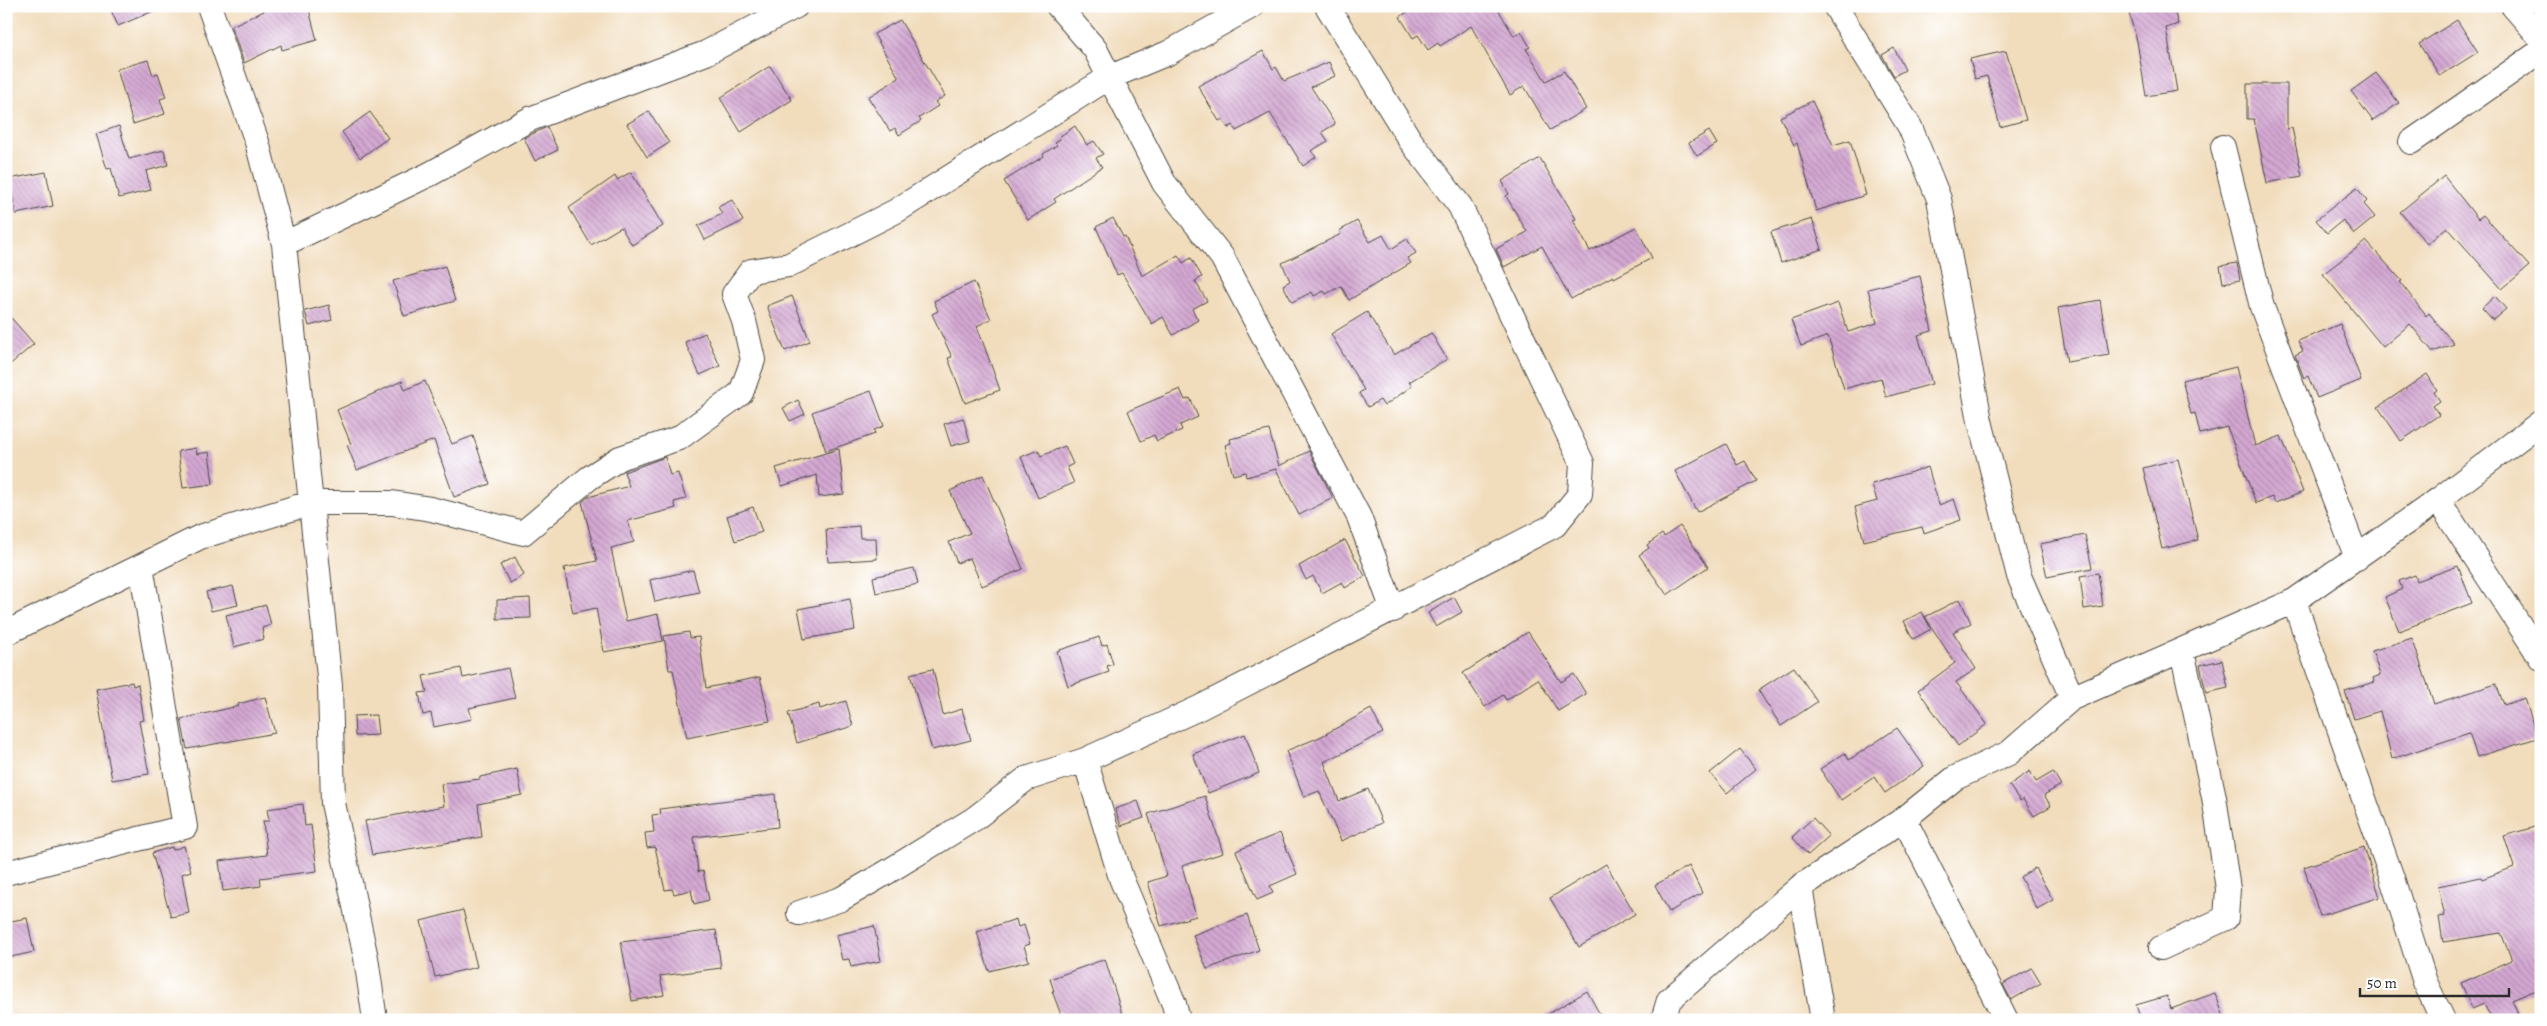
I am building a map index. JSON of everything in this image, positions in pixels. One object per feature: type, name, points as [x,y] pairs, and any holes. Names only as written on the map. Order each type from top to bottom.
[{"type":"street","points":[[209,6],[257,142],[284,244],[330,686],[333,803],[366,958],[374,1020]]},
{"type":"street","points":[[284,244],[430,174],[530,119],[706,53],[796,6]]},
{"type":"street","points":[[1058,6],[1095,49],[1108,78],[1164,183],[1227,265],[1359,516],[1393,610]]},
{"type":"street","points":[[6,633],[200,537],[310,503],[392,503],[431,509],[523,533],[589,478],[620,458],[679,438],[741,393],[752,360],[744,321],[734,294],[751,271],[789,265],[896,211],[1108,78],[1168,52],[1252,6]]},
{"type":"street","points":[[799,913],[841,899],[884,874],[974,819],[1026,779],[1085,760],[1199,708],[1393,610],[1555,525],[1580,494],[1582,464],[1460,206],[1410,140],[1327,6]]},
{"type":"street","points":[[1835,6],[1910,127],[1939,199],[1980,421],[2019,576],[2072,698]]},
{"type":"street","points":[[2513,6],[2541,38]]},
{"type":"street","points":[[2410,142],[2541,52]]},
{"type":"street","points":[[2223,147],[2262,307],[2357,558]]},
{"type":"street","points":[[1663,1020],[1669,1000],[1800,887],[1904,819],[1955,778],[2009,753],[2072,698],[2294,601],[2438,500],[2541,422]]},
{"type":"street","points":[[2438,500],[2541,658]]},
{"type":"street","points":[[6,873],[185,827],[141,566]]},
{"type":"street","points":[[2294,601],[2391,875],[2425,982],[2443,1020]]},
{"type":"street","points":[[2161,948],[2226,918],[2228,889],[2214,798],[2182,651]]},
{"type":"street","points":[[1085,760],[1121,878],[1174,1004],[1178,1020]]},
{"type":"street","points":[[1904,819],[2006,1020]]},
{"type":"street","points":[[1800,887],[1823,1020]]},
{"type":"building","points":[[109,6],[165,6],[118,26]]},
{"type":"building","points":[[262,6],[308,6],[317,40],[282,50],[281,45],[244,63],[231,26],[264,11]]},
{"type":"building","points":[[1416,6],[1496,6],[1514,36],[1521,31],[1530,47],[1526,49],[1546,81],[1564,71],[1586,109],[1550,130],[1524,86],[1510,95],[1471,26],[1440,46],[1438,43],[1428,50],[1418,35],[1413,38],[1400,17]]},
{"type":"building","points":[[2140,6],[2173,6],[2178,24],[2166,28],[2177,91],[2146,96],[2137,41],[2128,10]]},
{"type":"building","points":[[900,20],[945,96],[935,102],[938,106],[919,118],[921,121],[899,135],[895,128],[890,131],[868,97],[899,78],[874,34]]},
{"type":"building","points":[[2457,20],[2478,52],[2440,76],[2419,44]]},
{"type":"building","points":[[1894,48],[1905,70],[1894,76],[1882,55]]},
{"type":"building","points":[[1263,51],[1273,69],[1276,67],[1284,81],[1329,62],[1335,76],[1311,87],[1335,124],[1322,132],[1328,141],[1311,151],[1316,157],[1303,166],[1270,113],[1236,131],[1233,125],[1228,128],[1222,119],[1219,121],[1198,86]]},
{"type":"building","points":[[2006,51],[2026,120],[2000,127],[1987,76],[1975,79],[1970,59]]},
{"type":"building","points":[[148,60],[153,75],[158,73],[166,97],[160,99],[165,114],[133,124],[117,69]]},
{"type":"building","points":[[770,66],[792,100],[741,132],[720,98]]},
{"type":"building","points":[[2376,73],[2399,103],[2373,121],[2351,91]]},
{"type":"building","points":[[2247,84],[2287,84],[2287,129],[2292,128],[2302,176],[2267,183],[2254,119],[2247,119]]},
{"type":"building","points":[[1812,101],[1833,145],[1850,140],[1866,195],[1816,211],[1797,143],[1794,145],[1780,117]]},
{"type":"building","points":[[649,111],[669,143],[647,157],[627,124]]},
{"type":"building","points":[[370,112],[388,138],[360,158],[342,132]]},
{"type":"building","points":[[119,126],[129,159],[164,150],[168,165],[146,171],[151,190],[119,198],[111,168],[107,169],[96,134]]},
{"type":"building","points":[[1075,126],[1087,145],[1094,141],[1103,154],[1096,158],[1102,167],[1054,199],[1056,202],[1028,220],[1004,181],[1044,156],[1043,154],[1057,145],[1055,143],[1060,139],[1059,137]]},
{"type":"building","points":[[547,127],[558,150],[535,161],[524,138]]},
{"type":"building","points":[[1709,131],[1717,144],[1697,156],[1689,143]]},
{"type":"building","points":[[1540,158],[1576,219],[1573,220],[1590,251],[1636,227],[1652,258],[1614,278],[1613,276],[1571,299],[1542,246],[1504,267],[1496,249],[1527,232],[1506,196],[1509,194],[1502,181]]},
{"type":"building","points":[[46,172],[53,206],[16,214],[9,179]]},
{"type":"building","points":[[631,172],[663,226],[632,245],[621,227],[591,245],[569,208],[615,176],[617,180]]},
{"type":"building","points":[[2444,176],[2478,219],[2483,215],[2529,266],[2502,289],[2447,227],[2427,244],[2400,212]]},
{"type":"building","points":[[2357,188],[2367,201],[2364,204],[2375,217],[2354,234],[2343,220],[2327,233],[2316,220]]},
{"type":"building","points":[[732,200],[743,221],[705,240],[698,226],[722,214],[718,207]]},
{"type":"building","points":[[1113,218],[1123,237],[1125,236],[1142,276],[1178,255],[1183,263],[1191,258],[1202,277],[1195,281],[1207,301],[1192,309],[1198,320],[1173,335],[1163,317],[1152,324],[1122,273],[1117,275],[1096,227]]},
{"type":"building","points":[[1812,219],[1822,249],[1781,263],[1771,232]]},
{"type":"building","points":[[1357,221],[1370,242],[1383,235],[1391,249],[1407,239],[1416,253],[1407,258],[1411,263],[1349,300],[1341,286],[1326,294],[1324,291],[1314,296],[1312,292],[1292,302],[1283,285],[1290,281],[1282,263],[1341,234],[1339,231]]},
{"type":"building","points":[[2366,241],[2402,281],[2400,282],[2426,316],[2429,313],[2454,344],[2433,352],[2410,324],[2383,347],[2323,274]]},
{"type":"building","points":[[2237,263],[2240,280],[2223,283],[2220,266]]},
{"type":"building","points":[[445,266],[455,301],[404,316],[393,281]]},
{"type":"building","points":[[1920,276],[1932,331],[1918,335],[1932,384],[1886,397],[1881,378],[1844,389],[1828,336],[1801,346],[1791,320],[1838,303],[1848,332],[1877,323],[1868,289]]},
{"type":"building","points":[[974,282],[991,319],[977,326],[1000,390],[965,403],[948,358],[952,357],[932,314],[938,311],[934,301]]},
{"type":"building","points":[[792,296],[810,341],[785,351],[767,306]]},
{"type":"building","points":[[2495,296],[2506,309],[2493,320],[2482,308]]},
{"type":"building","points":[[2100,300],[2109,355],[2067,362],[2058,308]]},
{"type":"building","points":[[329,305],[332,320],[309,326],[305,311]]},
{"type":"building","points":[[6,312],[34,344],[6,368]]},
{"type":"building","points":[[1367,312],[1394,355],[1431,333],[1447,359],[1409,382],[1412,386],[1384,406],[1380,400],[1368,407],[1359,393],[1364,390],[1331,334]]},
{"type":"building","points":[[2340,324],[2361,380],[2317,398],[2308,376],[2304,378],[2295,355],[2303,351],[2298,341]]},
{"type":"building","points":[[705,333],[720,366],[700,375],[685,342]]},
{"type":"building","points":[[2236,367],[2255,446],[2281,436],[2303,492],[2275,503],[2272,497],[2256,503],[2227,427],[2200,434],[2195,413],[2191,414],[2182,380]]},
{"type":"building","points":[[2427,374],[2437,390],[2434,392],[2440,401],[2433,406],[2439,415],[2401,441],[2378,407]]},
{"type":"building","points":[[402,381],[405,390],[425,381],[452,444],[473,436],[490,484],[454,497],[434,440],[357,470],[347,445],[351,444],[337,410]]},
{"type":"building","points":[[1180,389],[1185,400],[1190,398],[1198,417],[1180,425],[1182,430],[1157,441],[1154,435],[1141,441],[1128,411]]},
{"type":"building","points":[[871,391],[884,426],[874,430],[875,434],[826,451],[812,412]]},
{"type":"building","points":[[798,400],[805,414],[790,421],[783,408]]},
{"type":"building","points":[[963,418],[970,441],[951,446],[944,424]]},
{"type":"building","points":[[1269,430],[1279,466],[1309,451],[1333,498],[1299,515],[1276,469],[1246,477],[1245,472],[1233,475],[1225,445],[1231,443],[1230,439]]},
{"type":"building","points":[[1726,444],[1737,465],[1745,461],[1756,481],[1697,512],[1675,471]]},
{"type":"building","points":[[1065,446],[1073,464],[1067,467],[1074,483],[1038,498],[1021,457],[1038,450],[1041,456]]},
{"type":"building","points":[[196,448],[197,454],[209,452],[213,484],[183,488],[178,451]]},
{"type":"building","points":[[839,449],[844,494],[819,497],[817,475],[782,486],[776,468]]},
{"type":"building","points":[[665,457],[670,475],[678,473],[686,499],[674,502],[676,508],[628,521],[634,542],[611,548],[626,621],[658,614],[663,641],[604,652],[596,608],[573,613],[564,568],[597,561],[582,502],[588,497],[629,486],[624,472]]},
{"type":"building","points":[[2178,459],[2198,540],[2162,549],[2143,468]]},
{"type":"building","points":[[1928,467],[1939,505],[1954,499],[1961,520],[1924,533],[1922,527],[1864,541],[1855,507],[1877,501],[1872,484]]},
{"type":"building","points":[[983,475],[1023,569],[982,586],[970,558],[957,563],[949,542],[970,533],[950,491]]},
{"type":"building","points":[[753,507],[762,532],[735,541],[727,516]]},
{"type":"building","points":[[859,526],[860,538],[876,538],[877,559],[828,562],[826,529]]},
{"type":"building","points":[[1680,526],[1708,567],[1667,595],[1639,555],[1649,548],[1647,545],[1662,534],[1664,537]]},
{"type":"building","points":[[2085,535],[2092,568],[2047,577],[2040,544]]},
{"type":"building","points":[[1345,540],[1365,576],[1345,588],[1342,582],[1322,593],[1313,576],[1306,580],[1299,566]]},
{"type":"building","points":[[515,557],[524,575],[510,583],[500,565]]},
{"type":"building","points":[[2458,566],[2472,603],[2399,631],[2385,597],[2402,589],[2399,581],[2415,575],[2417,581]]},
{"type":"building","points":[[914,568],[918,584],[876,593],[873,577]]},
{"type":"building","points":[[693,570],[699,592],[655,602],[650,580]]},
{"type":"building","points":[[2098,573],[2103,606],[2084,609],[2080,576]]},
{"type":"building","points":[[233,586],[238,605],[211,611],[206,592]]},
{"type":"building","points":[[1454,597],[1462,612],[1436,627],[1428,613]]},
{"type":"building","points":[[530,598],[531,618],[497,619],[497,600]]},
{"type":"building","points":[[850,599],[855,630],[804,639],[798,609]]},
{"type":"building","points":[[1960,599],[1971,623],[1953,632],[1976,669],[1956,682],[1987,724],[1958,746],[1918,690],[1955,663],[1925,617]]},
{"type":"building","points":[[266,605],[271,625],[262,628],[264,639],[234,647],[226,615]]},
{"type":"building","points":[[1922,612],[1931,629],[1913,639],[1904,621]]},
{"type":"building","points":[[689,632],[690,638],[699,637],[706,688],[760,677],[770,721],[687,738],[673,670],[669,670],[664,636]]},
{"type":"building","points":[[1528,632],[1561,682],[1574,674],[1586,694],[1558,711],[1538,679],[1506,700],[1503,695],[1485,707],[1463,673]]},
{"type":"building","points":[[1099,637],[1102,646],[1107,644],[1113,664],[1107,666],[1109,672],[1068,686],[1057,651]]},
{"type":"building","points":[[2412,638],[2434,704],[2496,684],[2504,705],[2525,698],[2537,738],[2477,757],[2469,733],[2392,759],[2380,711],[2354,719],[2345,691],[2374,682],[2373,678],[2380,675],[2372,651]]},
{"type":"building","points":[[2222,660],[2228,688],[2206,693],[2200,665]]},
{"type":"building","points":[[1794,667],[1817,702],[1781,726],[1758,690]]},
{"type":"building","points":[[461,668],[463,678],[508,668],[515,698],[469,708],[472,719],[434,727],[431,713],[423,715],[419,693],[427,692],[423,676]]},
{"type":"building","points":[[933,669],[943,715],[962,709],[971,740],[932,750],[910,674]]},
{"type":"building","points":[[132,682],[133,686],[138,684],[144,720],[139,721],[149,774],[112,780],[96,689]]},
{"type":"building","points":[[265,697],[275,733],[187,749],[181,719],[239,706],[238,704]]},
{"type":"building","points":[[846,701],[853,726],[797,743],[788,713],[819,704],[820,709]]},
{"type":"building","points":[[1371,709],[1383,733],[1324,762],[1339,801],[1368,789],[1382,823],[1341,841],[1319,791],[1304,797],[1286,751],[1320,737]]},
{"type":"building","points":[[376,715],[378,735],[355,736],[354,716]]},
{"type":"building","points":[[1897,728],[1924,766],[1885,793],[1874,777],[1841,800],[1820,769],[1845,753],[1849,760]]},
{"type":"building","points":[[1245,734],[1259,773],[1208,793],[1193,754]]},
{"type":"building","points":[[1740,749],[1756,769],[1727,793],[1710,773]]},
{"type":"building","points":[[517,769],[522,795],[478,804],[482,837],[372,855],[365,821],[444,806],[441,784],[480,779],[480,777]]},
{"type":"building","points":[[2030,771],[2036,782],[2053,772],[2061,785],[2044,795],[2051,806],[2034,816],[2023,799],[2020,801],[2009,785]]},
{"type":"building","points":[[775,794],[778,827],[694,837],[698,872],[703,871],[709,900],[694,904],[691,890],[674,894],[672,889],[665,890],[655,847],[647,848],[645,833],[654,832],[652,815],[661,814],[660,809]]},
{"type":"building","points":[[1205,796],[1223,853],[1182,866],[1196,916],[1161,926],[1148,882],[1167,876],[1148,814]]},
{"type":"building","points":[[1138,801],[1144,818],[1121,826],[1115,809]]},
{"type":"building","points":[[303,804],[305,826],[311,825],[317,871],[260,878],[261,886],[223,891],[219,861],[267,855],[263,821],[269,821],[267,809]]},
{"type":"building","points":[[1813,818],[1829,836],[1808,855],[1792,837]]},
{"type":"building","points":[[2541,825],[2541,946],[2534,949],[2541,966],[2541,988],[2512,1000],[2521,1020],[2492,1020],[2484,1004],[2472,1009],[2461,983],[2512,960],[2501,933],[2443,942],[2439,917],[2445,916],[2438,886],[2481,877],[2482,879],[2514,867],[2504,836]]},
{"type":"building","points":[[1280,833],[1297,874],[1270,886],[1273,893],[1257,900],[1236,851]]},
{"type":"building","points":[[184,846],[191,871],[182,874],[189,913],[171,917],[152,853],[172,847],[173,850]]},
{"type":"building","points":[[2364,847],[2380,897],[2320,916],[2304,867]]},
{"type":"building","points":[[1606,864],[1635,914],[1579,947],[1550,898]]},
{"type":"building","points":[[1689,866],[1702,893],[1669,912],[1655,885]]},
{"type":"building","points":[[2035,868],[2053,900],[2037,909],[2020,877]]},
{"type":"building","points":[[463,910],[477,967],[435,977],[421,921]]},
{"type":"building","points":[[1247,915],[1259,950],[1207,969],[1193,935]]},
{"type":"building","points":[[27,918],[34,952],[6,958],[6,922]]},
{"type":"building","points":[[1016,919],[1018,927],[1024,925],[1030,944],[1024,946],[1029,961],[989,971],[977,932]]},
{"type":"building","points":[[874,926],[881,961],[851,967],[849,959],[842,960],[836,935]]},
{"type":"building","points":[[716,930],[721,968],[660,976],[664,995],[632,1001],[621,942]]},
{"type":"building","points":[[1105,959],[1124,1020],[1063,1020],[1052,991],[1054,991],[1050,979]]},
{"type":"building","points":[[2032,968],[2041,983],[2011,1000],[2003,984]]},
{"type":"building","points":[[1587,991],[1603,1020],[1538,1020]]},
{"type":"building","points":[[2215,993],[2225,1020],[2141,1020],[2136,1005],[2167,996],[2171,1009]]}]
